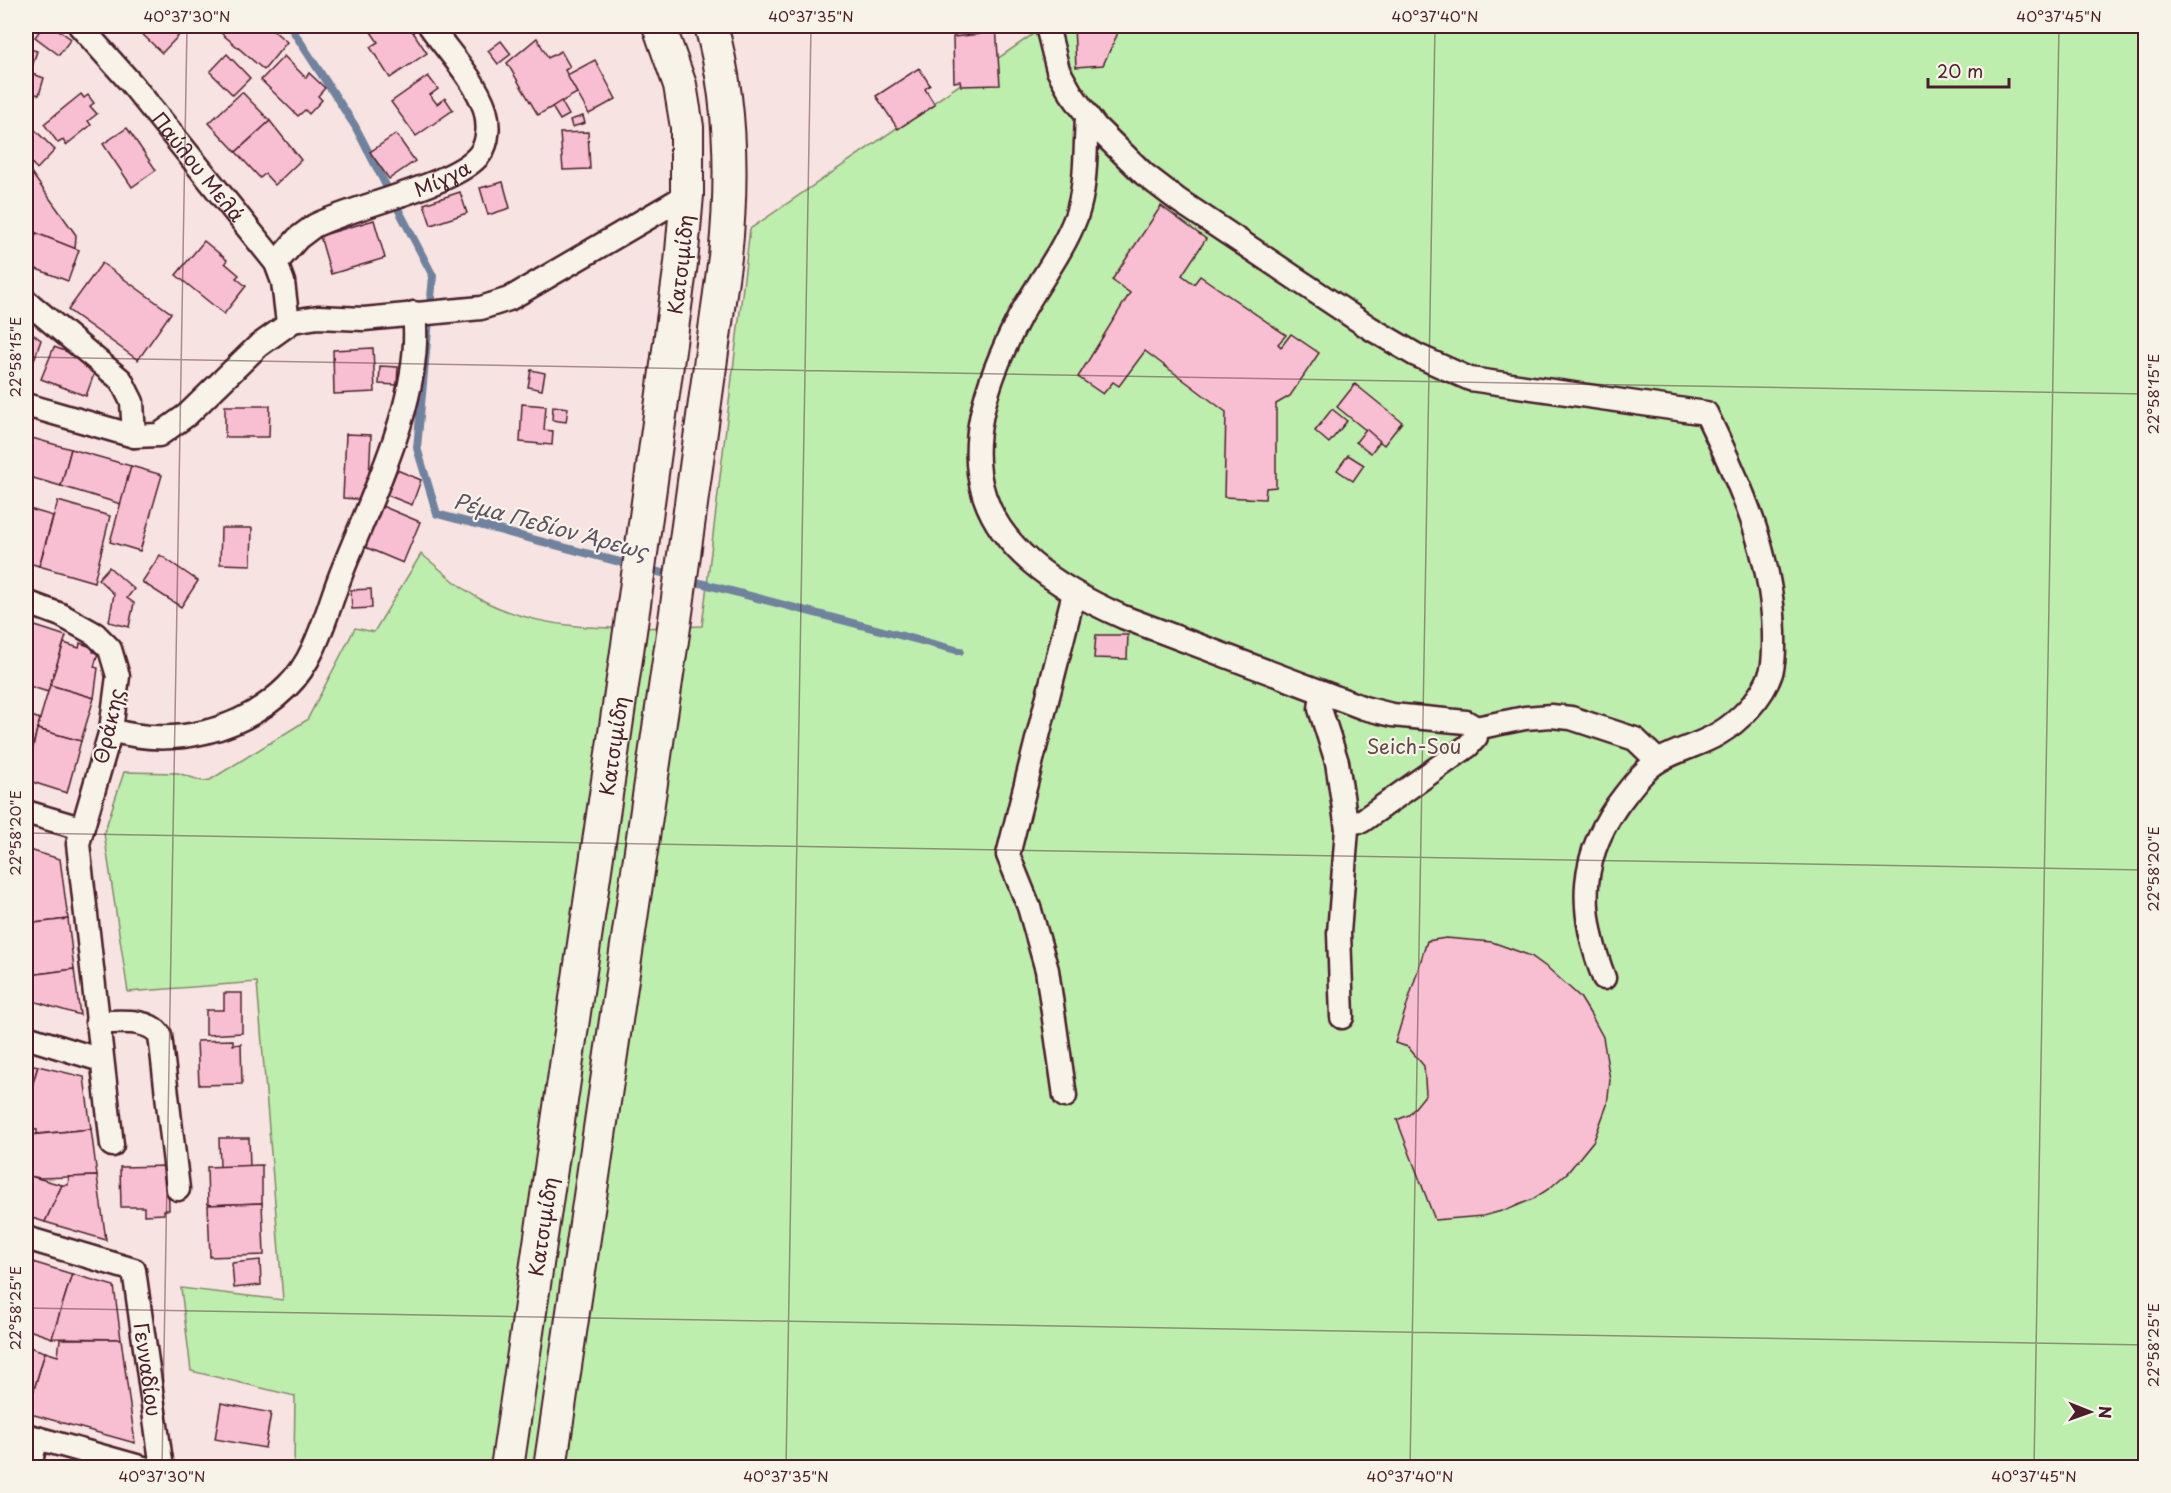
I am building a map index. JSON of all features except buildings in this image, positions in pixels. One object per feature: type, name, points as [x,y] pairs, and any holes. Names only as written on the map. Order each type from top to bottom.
[{"type":"main road","points":[[550,1467],[675,620],[720,298],[729,214],[726,89],[711,26]]},
{"type":"main road","name":"Κατσιμίδη","points":[[507,1467],[675,315],[687,195],[688,153],[684,107],[669,30]]},
{"type":"street","name":"Παύλου Μελά","points":[[80,26],[131,83],[276,263],[282,276],[288,323]]},
{"type":"street","name":"Μίγγα","points":[[276,263],[298,238],[314,226],[455,173],[481,153],[487,138],[486,116],[481,100],[430,26]]},
{"type":"street","points":[[1047,26],[1058,70],[1087,117],[1144,174],[1178,200],[1360,322],[1416,355],[1470,379],[1706,413],[1729,461],[1755,525],[1768,571],[1774,612],[1773,661],[1771,672],[1761,691],[1738,718],[1718,734],[1658,761],[1646,770],[1613,811],[1591,862],[1586,888],[1588,928],[1604,978]]},
{"type":"street","points":[[1087,117],[1079,207],[1069,232],[1021,315],[995,371],[983,409],[977,451],[981,489],[997,525],[1030,561],[1074,593],[1139,624],[1322,694],[1382,713],[1464,721],[1476,728],[1551,716],[1571,718],[1635,739],[1658,761]]},
{"type":"street","points":[[26,405],[143,436],[175,426],[239,363],[288,323],[318,317],[364,319],[481,308],[509,299],[687,195]]},
{"type":"street","points":[[26,301],[121,380],[132,402],[143,436]]},
{"type":"street","points":[[111,730],[149,737],[203,733],[248,716],[293,681],[312,649],[390,456],[425,312]]},
{"type":"street","points":[[1065,1096],[1047,970],[1029,907],[1008,855],[1074,593]]},
{"type":"street","name":"Θράκης","points":[[26,602],[61,615],[87,629],[110,649],[118,676],[111,730],[80,828],[78,857],[112,1145]]},
{"type":"street","points":[[1322,694],[1320,709],[1337,762],[1347,829]]},
{"type":"street","points":[[1342,1017],[1340,933],[1349,822],[1362,821],[1468,746],[1476,737],[1476,728]]},
{"type":"street","points":[[26,812],[80,828]]},
{"type":"street","points":[[97,1022],[143,1024],[156,1029],[160,1035],[178,1190]]},
{"type":"street","points":[[26,1037],[101,1060]]},
{"type":"street","name":"Γενναδίου","points":[[26,1238],[134,1270],[162,1467]]},
{"type":"street","points":[[29,1467],[31,1436],[144,1467]]},
{"type":"green space","name":"Seich-Sou","points":[[1045,26],[2145,26],[2145,1467],[294,1467],[295,1396],[191,1371],[181,1288],[283,1300],[257,982],[128,992],[104,833],[124,772],[178,773],[202,781],[210,780],[307,720],[355,628],[374,632],[421,554],[457,584],[480,599],[506,611],[533,619],[589,627],[702,626],[750,229]]},
{"type":"waterway","name":"Ρέμα Πεδίον Άρεως","points":[[290,26],[355,126],[433,276],[417,448],[437,514],[960,651]]}]
